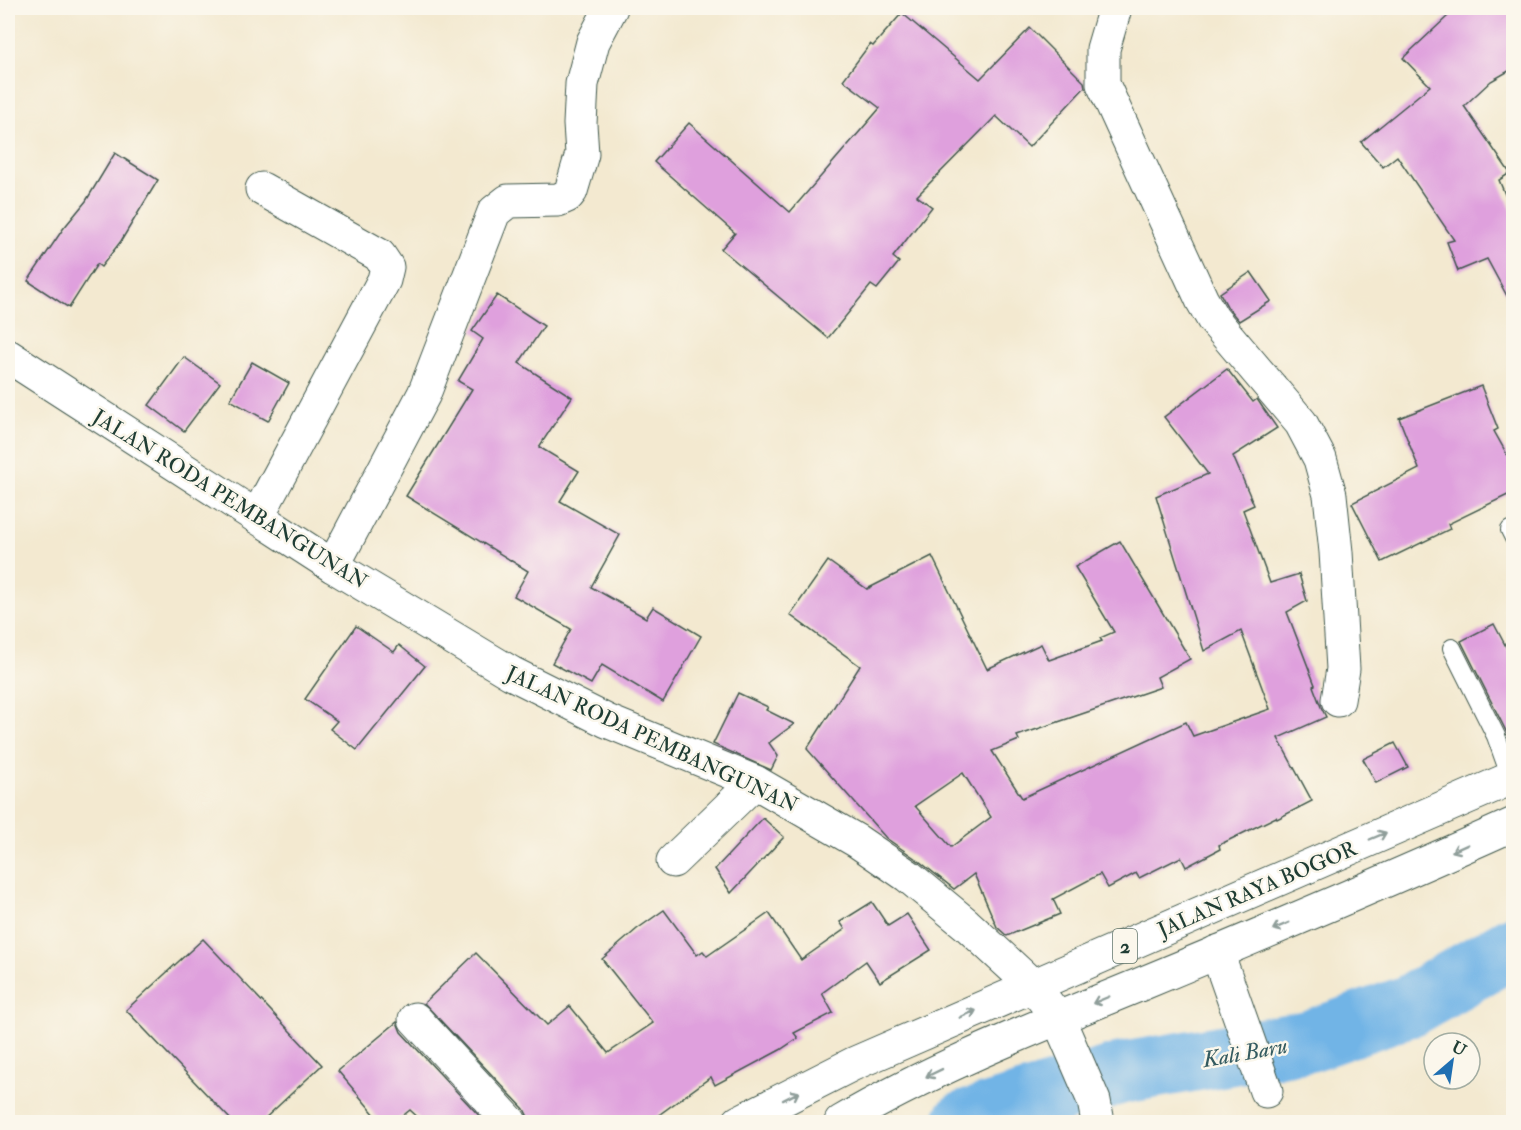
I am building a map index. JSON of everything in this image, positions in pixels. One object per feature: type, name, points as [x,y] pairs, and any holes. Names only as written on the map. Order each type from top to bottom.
[{"type":"main road","points":[[333,566],[424,393],[494,212],[508,201],[558,200],[567,196],[571,190],[582,154],[580,124],[582,84],[593,42],[611,8]]},
{"type":"main road","points":[[1115,8],[1103,49],[1103,84],[1202,300],[1213,319],[1301,423],[1320,459],[1330,495],[1336,552],[1343,669],[1338,700]]},
{"type":"main road","points":[[257,517],[384,280],[387,267],[380,255],[262,189]]},
{"type":"main road","name":"JALAN RODA PEMBANGUNAN","points":[[8,356],[333,566],[511,673],[607,721],[755,783],[857,841],[908,876],[966,924],[1033,986],[1058,1018],[1073,1050],[1096,1112]]},
{"type":"main road","name":"JALAN RAYA BOGOR","points":[[739,1122],[853,1064],[1512,778]]},
{"type":"main road","points":[[674,861],[755,783]]},
{"type":"main road","name":"JALAN RAYA BOGOR","points":[[841,1122],[880,1099],[986,1047],[1368,889],[1514,824]]},
{"type":"main road","points":[[1217,952],[1261,1078]]},
{"type":"main road","points":[[415,1019],[510,1122]]},
{"type":"lane","points":[[1452,648],[1496,736],[1512,778]]},
{"type":"building","points":[[1462,8],[1514,8],[1514,68],[1491,81],[1464,106],[1510,173],[1499,180],[1514,216],[1514,309],[1487,259],[1458,271],[1447,242],[1454,240],[1397,156],[1383,167],[1361,142],[1430,86],[1403,58],[1449,15]]},
{"type":"building","points":[[902,13],[980,79],[1030,28],[1084,82],[1085,87],[1029,147],[996,116],[917,196],[932,207],[893,257],[899,262],[877,289],[871,285],[828,338],[721,249],[735,233],[654,162],[689,123],[790,212],[880,108],[843,80],[870,44],[873,46]]},
{"type":"building","points":[[115,153],[158,180],[121,241],[101,267],[97,264],[69,308],[28,281],[63,229],[86,201]]},
{"type":"building","points":[[1251,272],[1271,301],[1239,321],[1228,308],[1220,293]]},
{"type":"building","points":[[497,295],[544,326],[519,363],[572,397],[539,447],[579,471],[560,501],[620,535],[591,587],[646,618],[653,607],[701,636],[663,702],[602,665],[591,684],[552,663],[571,629],[514,596],[528,571],[406,496],[472,389],[458,381],[483,339],[472,331]]},
{"type":"building","points":[[184,357],[220,383],[184,431],[149,405]]},
{"type":"building","points":[[252,362],[289,383],[268,421],[230,400]]},
{"type":"building","points":[[1227,369],[1253,402],[1257,399],[1277,428],[1233,456],[1254,505],[1243,510],[1270,583],[1299,574],[1307,601],[1287,612],[1326,717],[1278,738],[1312,801],[1219,845],[1220,849],[1186,867],[1181,857],[1139,878],[1136,873],[1108,888],[1100,874],[1053,899],[1060,914],[1007,936],[997,927],[974,874],[954,889],[886,838],[807,749],[860,666],[790,615],[828,561],[867,589],[932,556],[987,669],[1041,644],[1049,660],[1102,641],[1100,638],[1114,632],[1075,567],[1120,541],[1190,659],[1157,677],[1161,687],[1017,736],[1019,740],[992,751],[1022,798],[1186,722],[1193,736],[1270,709],[1241,631],[1204,651],[1156,496],[1208,474],[1164,417]],"holes":[[[963,773],[991,817],[951,847],[915,806]]]},
{"type":"building","points":[[1481,386],[1498,429],[1494,431],[1514,467],[1514,492],[1448,524],[1450,529],[1382,562],[1352,503],[1419,469],[1399,418]]},
{"type":"building","points":[[1494,624],[1514,662],[1514,750],[1461,641]]},
{"type":"building","points":[[356,626],[394,652],[399,645],[425,666],[357,750],[330,729],[337,721],[305,699]]},
{"type":"building","points":[[738,693],[768,707],[766,710],[794,724],[769,743],[778,756],[771,770],[713,744]]},
{"type":"building","points":[[1395,743],[1408,767],[1376,783],[1363,759]]},
{"type":"building","points":[[763,818],[784,837],[731,893],[715,869]]},
{"type":"building","points":[[872,902],[888,926],[907,914],[931,950],[880,982],[866,961],[822,993],[833,1013],[794,1033],[798,1038],[780,1050],[715,1085],[711,1077],[649,1122],[528,1122],[524,1109],[424,1003],[476,953],[547,1025],[570,1006],[608,1053],[653,1023],[602,959],[637,929],[664,910],[697,955],[703,951],[707,956],[769,913],[801,960],[845,929],[840,922]]},
{"type":"building","points":[[203,939],[322,1065],[261,1122],[233,1122],[126,1010]]},
{"type":"building","points":[[397,1022],[401,1032],[485,1122],[423,1122],[410,1110],[395,1122],[381,1122],[338,1071]]},
{"type":"waterway","name":"Kali Baru","points":[[964,1122],[1122,1073],[1309,1041],[1409,1006],[1514,946]]}]
